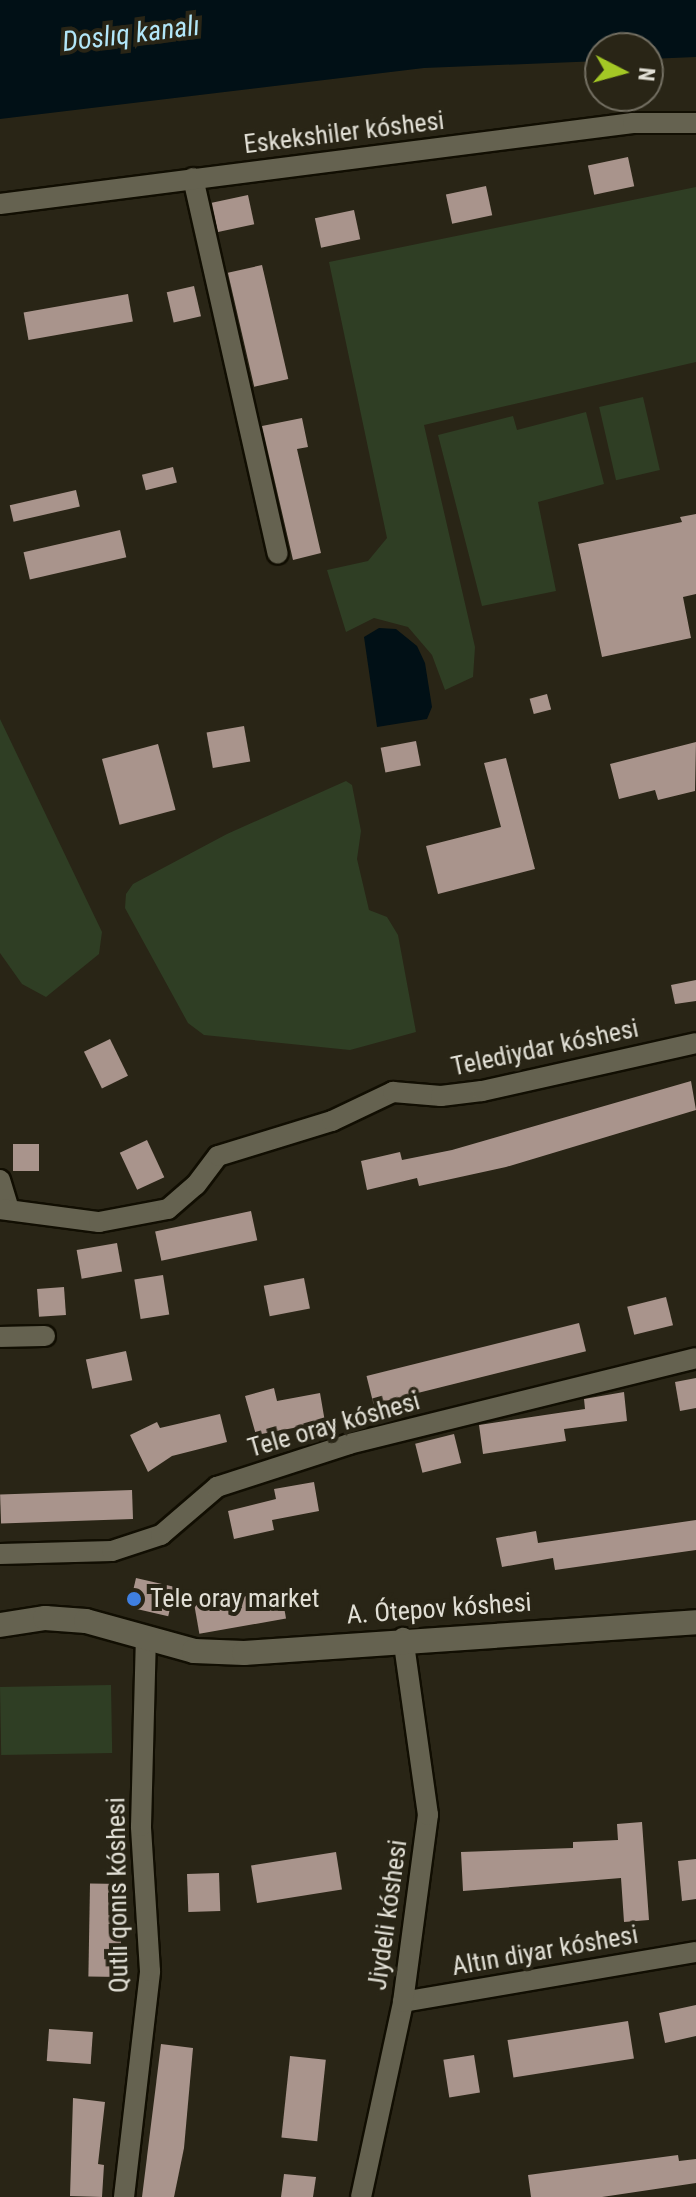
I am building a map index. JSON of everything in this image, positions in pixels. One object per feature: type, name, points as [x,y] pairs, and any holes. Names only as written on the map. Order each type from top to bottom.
[{"type":"street","name":"Eskekshiler kóshesi","points":[[0,204],[633,123],[696,123]]},
{"type":"street","points":[[193,178],[278,554]]},
{"type":"street","name":"Telediydar kóshesi","points":[[5,1209],[99,1222],[168,1209],[196,1185],[218,1156],[332,1121],[393,1092],[441,1096],[482,1091],[696,1043]]},
{"type":"street","points":[[0,1180],[5,1209]]},
{"type":"street","points":[[0,1337],[45,1336]]},
{"type":"street","name":"Tele oray kóshesi","points":[[0,1554],[112,1551],[161,1535],[217,1487],[349,1444],[696,1358]]},
{"type":"street","name":"A. Ótepov kóshesi","points":[[0,1625],[45,1618],[86,1621],[194,1651],[244,1653],[403,1638],[696,1622]]},
{"type":"street","name":"Qutlı qonıs kóshesi","points":[[124,2197],[150,1971],[141,1826],[146,1638]]},
{"type":"street","name":"Jiydeli kóshesi","points":[[361,2197],[403,2002],[428,1815],[403,1638]]},
{"type":"street","name":"Altın diyar kóshesi","points":[[403,2002],[696,1952]]},
{"type":"green space","points":[[696,187],[696,362],[424,425],[475,647],[473,677],[445,690],[432,655],[408,627],[374,618],[346,632],[327,570],[368,561],[387,538],[329,262]]},
{"type":"green space","points":[[643,397],[660,470],[616,480],[599,407]]},
{"type":"green space","points":[[586,412],[604,484],[538,502],[556,591],[482,606],[438,435],[513,416],[517,430]]},
{"type":"green space","points":[[0,719],[102,932],[99,954],[46,997],[22,984],[0,953]]},
{"type":"green space","points":[[346,781],[352,785],[361,831],[357,859],[369,910],[387,917],[398,935],[416,1032],[350,1050],[204,1035],[188,1023],[125,908],[126,894],[133,884],[227,834]]},
{"type":"green space","points":[[111,1685],[112,1753],[1,1755],[0,1687]]},
{"type":"water","name":"Doslıq kanalı","points":[[0,0],[696,0],[696,57],[664,58],[664,32],[584,32],[584,62],[424,68],[0,119]]},
{"type":"water","points":[[379,628],[396,629],[417,646],[425,663],[432,707],[427,719],[377,727],[364,637]]},
{"type":"building","points":[[628,157],[634,186],[594,195],[588,166]]},
{"type":"building","points":[[486,186],[492,215],[452,224],[446,195]]},
{"type":"building","points":[[248,195],[254,224],[218,232],[212,203]]},
{"type":"building","points":[[354,210],[360,239],[321,248],[315,218]]},
{"type":"building","points":[[262,265],[288,379],[254,387],[228,273]]},
{"type":"building","points":[[194,286],[201,316],[174,323],[167,292]]},
{"type":"building","points":[[128,294],[133,322],[28,340],[24,312]]},
{"type":"building","points":[[302,418],[308,447],[297,449],[321,553],[293,560],[262,426]]},
{"type":"building","points":[[173,467],[177,483],[146,490],[142,475]]},
{"type":"building","points":[[76,490],[80,507],[14,522],[10,505]]},
{"type":"building","points":[[696,514],[696,594],[683,597],[691,638],[602,657],[578,544],[682,522],[680,517]]},
{"type":"building","points":[[120,530],[126,557],[30,580],[24,552]]},
{"type":"building","points":[[547,694],[551,709],[534,714],[530,699]]},
{"type":"building","points":[[244,726],[250,761],[213,768],[207,733]]},
{"type":"building","points":[[416,741],[421,766],[385,772],[381,748]]},
{"type":"building","points":[[696,742],[695,791],[658,800],[655,790],[619,799],[610,764]]},
{"type":"building","points":[[158,744],[176,810],[120,825],[102,759]]},
{"type":"building","points":[[506,758],[535,869],[438,894],[426,846],[501,827],[484,763]]},
{"type":"building","points":[[696,980],[696,1001],[675,1004],[671,985]]},
{"type":"building","points":[[110,1039],[128,1076],[102,1089],[84,1052]]},
{"type":"building","points":[[691,1081],[696,1110],[506,1167],[419,1186],[417,1178],[367,1190],[361,1161],[400,1152],[402,1160],[452,1150]]},
{"type":"building","points":[[147,1140],[164,1177],[137,1190],[120,1153]]},
{"type":"building","points":[[13,1144],[39,1144],[39,1171],[13,1171]]},
{"type":"building","points":[[251,1211],[257,1240],[161,1261],[155,1231]]},
{"type":"building","points":[[117,1243],[122,1272],[82,1279],[77,1250]]},
{"type":"building","points":[[163,1275],[169,1315],[141,1319],[134,1280]]},
{"type":"building","points":[[304,1278],[310,1308],[270,1316],[264,1286]]},
{"type":"building","points":[[64,1287],[66,1315],[39,1317],[37,1289]]},
{"type":"building","points":[[666,1297],[673,1325],[634,1335],[627,1307]]},
{"type":"building","points":[[579,1323],[586,1351],[374,1404],[367,1376]]},
{"type":"building","points":[[126,1351],[132,1380],[92,1389],[86,1360]]},
{"type":"building","points":[[696,1378],[696,1408],[680,1411],[675,1382]]},
{"type":"building","points":[[274,1388],[277,1401],[320,1393],[325,1422],[256,1435],[245,1396]]},
{"type":"building","points":[[624,1392],[627,1421],[564,1429],[566,1441],[483,1454],[479,1425],[585,1409],[584,1399]]},
{"type":"building","points":[[220,1414],[227,1442],[172,1456],[148,1472],[130,1435],[157,1422],[160,1428]]},
{"type":"building","points":[[454,1434],[461,1463],[422,1473],[415,1444]]},
{"type":"building","points":[[314,1482],[319,1511],[272,1520],[274,1530],[234,1539],[228,1511],[276,1499],[274,1489]]},
{"type":"building","points":[[132,1490],[133,1519],[1,1524],[0,1495]]},
{"type":"building","points":[[696,1520],[696,1550],[555,1570],[553,1558],[502,1567],[496,1538],[536,1531],[538,1543]]},
{"type":"building","points":[[136,1578],[175,1587],[168,1616],[129,1607]]},
{"type":"building","points":[[281,1590],[286,1619],[199,1634],[194,1605]]},
{"type":"building","points":[[642,1822],[649,1920],[624,1922],[621,1878],[463,1891],[461,1852],[573,1848],[573,1842],[618,1840],[617,1824]]},
{"type":"building","points":[[336,1852],[342,1890],[257,1903],[251,1865]]},
{"type":"building","points":[[696,1859],[696,1899],[682,1901],[678,1861]]},
{"type":"building","points":[[219,1873],[220,1911],[188,1912],[187,1874]]},
{"type":"building","points":[[90,1883],[122,1884],[120,1977],[88,1976]]},
{"type":"building","points":[[696,2005],[696,2036],[665,2043],[659,2013]]},
{"type":"building","points":[[628,2021],[634,2059],[513,2078],[508,2040]]},
{"type":"building","points":[[49,2029],[93,2032],[91,2064],[47,2061]]},
{"type":"building","points":[[161,2044],[193,2048],[184,2148],[174,2197],[142,2197]]},
{"type":"building","points":[[474,2055],[480,2093],[449,2097],[443,2060]]},
{"type":"building","points":[[290,2056],[326,2060],[317,2141],[281,2138]]},
{"type":"building","points":[[73,2098],[105,2102],[98,2164],[104,2165],[102,2197],[70,2196]]},
{"type":"building","points":[[678,2155],[679,2161],[696,2159],[696,2183],[602,2197],[531,2197],[528,2175]]},
{"type":"building","points":[[284,2174],[316,2177],[313,2197],[281,2197]]},
{"type":"place","name":"Tele oray market","points":[[134,1599]]}]
